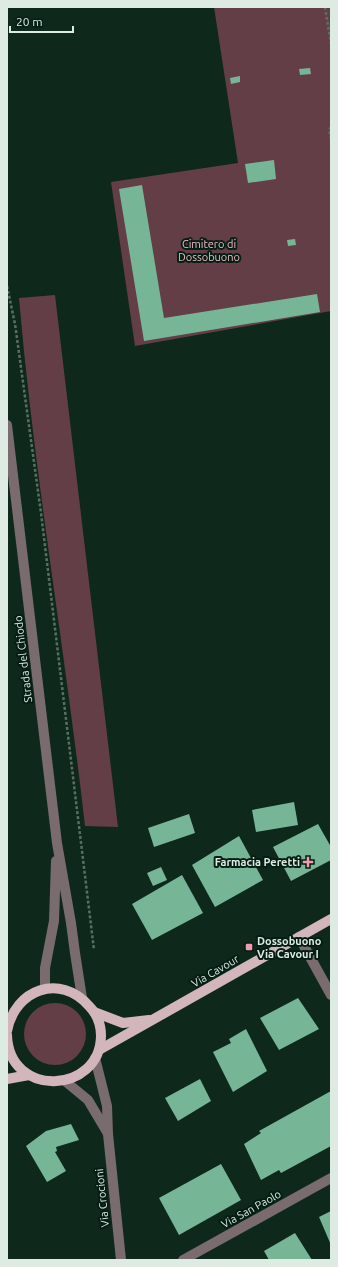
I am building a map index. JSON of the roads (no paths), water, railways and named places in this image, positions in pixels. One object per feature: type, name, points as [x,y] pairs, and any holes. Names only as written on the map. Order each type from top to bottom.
[{"type":"main road","name":"Via Cavour","points":[[65,1081],[77,1076],[87,1068],[97,1054],[153,1020],[331,918]]},
{"type":"main road","points":[[7,1031],[13,1012],[20,1002],[28,996],[45,989],[61,989],[82,998],[94,1012],[100,1024],[101,1037],[97,1054]]},
{"type":"main road","name":"Via Cavour","points":[[94,1012],[123,1023],[153,1020]]},
{"type":"main road","points":[[7,1035],[10,1052],[14,1061],[21,1069],[40,1080],[53,1082],[65,1081]]},
{"type":"main road","points":[[7,1079],[29,1075]]},
{"type":"street","name":"Strada del Chiodo","points":[[7,425],[57,843],[82,998]]},
{"type":"street","name":"Strada del Chiodo","points":[[45,989],[45,968],[54,921],[57,843]]},
{"type":"street","points":[[299,936],[331,995]]},
{"type":"street","name":"Via Crocioni","points":[[97,1054],[107,1106],[108,1134],[121,1260]]},
{"type":"street","name":"Via Crocioni","points":[[65,1081],[88,1100],[108,1134]]},
{"type":"street","name":"Via San Paolo","points":[[183,1260],[331,1178]]},
{"type":"place","name":"Farmacia Peretti","points":[[308,862]]},
{"type":"place","name":"Dossobuono Via Cavour I","points":[[249,947]]},
{"type":"park label","name":"Cimitero di Dossobuono","points":[[209,250]]}]
